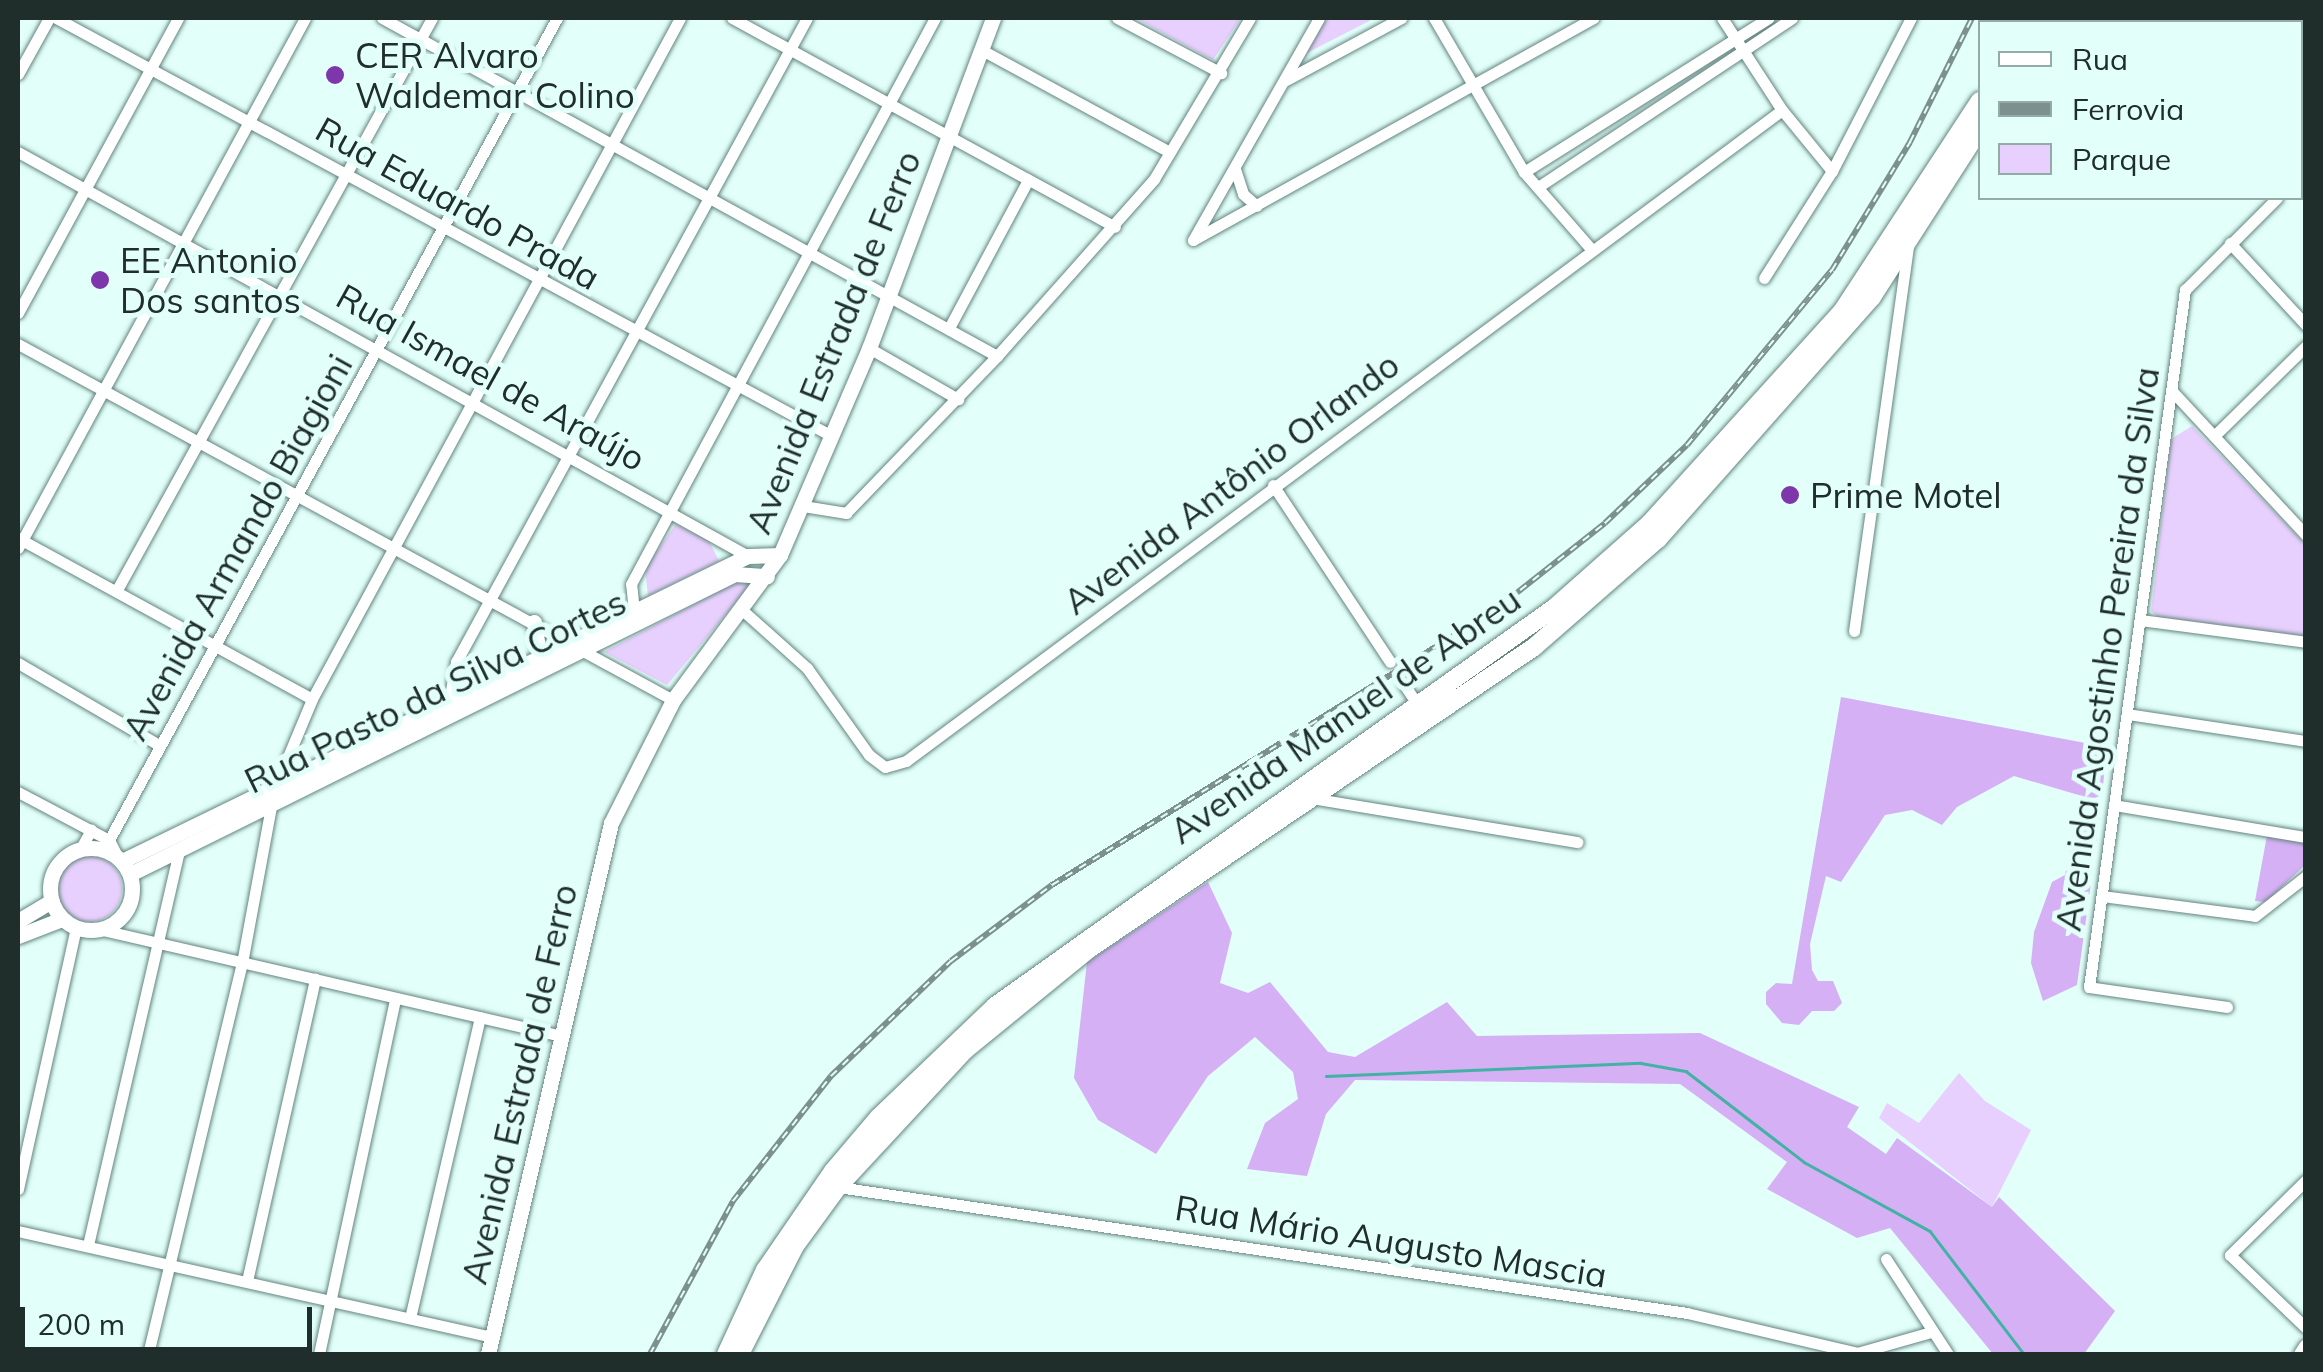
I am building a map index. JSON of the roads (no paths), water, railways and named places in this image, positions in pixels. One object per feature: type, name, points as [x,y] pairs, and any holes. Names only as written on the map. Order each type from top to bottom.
[{"type":"main road","name":"Avenida Manuel de Abreu","points":[[726,1354],[795,1222],[879,1117],[940,1055],[1055,958],[1604,566],[1762,406],[1888,250],[1978,104]]},
{"type":"main road","name":"Avenida Manuel de Abreu","points":[[740,1354],[796,1246],[838,1187],[919,1096],[1030,995],[1534,647],[1608,586],[1794,392],[1909,241],[1978,132]]},
{"type":"street","name":"Rua Eduardo Prada","points":[[52,18],[344,169],[733,388],[832,436]]},
{"type":"street","points":[[18,74],[52,18]]},
{"type":"street","points":[[18,313],[178,18]]},
{"type":"street","points":[[305,18],[19,542],[118,588],[312,699]]},
{"type":"street","points":[[382,18],[997,356]]},
{"type":"street","points":[[118,588],[202,441],[344,169],[432,18]]},
{"type":"street","name":"Avenida Armando Biagioni","points":[[109,840],[557,18]]},
{"type":"street","points":[[148,1354],[242,962],[274,790],[312,699],[680,18]]},
{"type":"street","points":[[732,18],[1115,227]]},
{"type":"street","points":[[449,702],[456,662],[494,599],[807,18]]},
{"type":"street","points":[[634,611],[631,584],[934,18]]},
{"type":"street","name":"Avenida Estrada de Ferro","points":[[488,1354],[558,1036],[611,823],[673,700],[780,555],[869,348],[993,18]]},
{"type":"street","points":[[1118,18],[1221,73]]},
{"type":"street","points":[[803,506],[846,513],[958,399],[1115,227],[1170,152],[1221,73],[1250,18]]},
{"type":"street","points":[[1319,18],[1193,240],[1594,18]]},
{"type":"street","points":[[1284,82],[1401,18]]},
{"type":"street","points":[[1434,18],[1524,172],[1592,250]]},
{"type":"street","points":[[1722,18],[1782,110],[1832,171]]},
{"type":"street","points":[[1524,172],[1769,18]]},
{"type":"street","points":[[1538,187],[1792,18]]},
{"type":"street","points":[[1764,278],[1832,171],[1911,18]]},
{"type":"street","points":[[980,49],[1170,152]]},
{"type":"street","name":"Avenida Antônio Orlando","points":[[741,609],[807,668],[869,755],[885,767],[906,761],[1782,110]]},
{"type":"street","name":"Rua Ismael de Araújo","points":[[18,152],[185,240],[748,556]]},
{"type":"street","points":[[1235,168],[1238,186],[1257,206]]},
{"type":"street","points":[[949,328],[1028,180]]},
{"type":"street","points":[[2275,200],[2230,242],[2306,325]]},
{"type":"street","points":[[1854,631],[1909,241]]},
{"type":"street","name":"Avenida Agostinho Pereira da Silva","points":[[2227,1007],[2089,988],[2179,317],[2185,290],[2230,242]]},
{"type":"street","points":[[18,344],[494,599],[673,700]]},
{"type":"street","points":[[2214,436],[2306,346]]},
{"type":"street","points":[[869,348],[958,399]]},
{"type":"street","points":[[2172,390],[2306,535]]},
{"type":"street","points":[[1273,486],[1390,662]]},
{"type":"street","points":[[748,556],[780,555]]},
{"type":"street","name":"Rua Pasto da Silva Cortes","points":[[123,864],[449,702],[578,647],[634,611],[748,556]]},
{"type":"street","name":"Rua Pasto da Silva Cortes","points":[[123,864],[178,854],[578,647],[735,574],[767,576]]},
{"type":"street","points":[[2140,620],[2306,642]]},
{"type":"street","points":[[534,622],[540,660]]},
{"type":"street","points":[[18,663],[158,745]]},
{"type":"street","points":[[1403,683],[1416,702]]},
{"type":"street","points":[[2127,714],[2306,741]]},
{"type":"street","points":[[18,792],[109,840],[123,864],[126,909],[98,929]]},
{"type":"street","points":[[1317,799],[1577,842]]},
{"type":"street","points":[[2114,804],[2306,837]]},
{"type":"street","points":[[69,923],[51,901],[55,868],[82,848],[92,830]]},
{"type":"street","points":[[82,848],[123,864]]},
{"type":"street","points":[[88,1245],[178,854]]},
{"type":"street","points":[[2102,896],[2255,916],[2277,906],[2306,876]]},
{"type":"street","points":[[18,921],[51,901]]},
{"type":"street","points":[[18,936],[69,923],[558,1036]]},
{"type":"street","points":[[18,1189],[69,923]]},
{"type":"street","points":[[247,1282],[315,979]]},
{"type":"street","points":[[319,1354],[395,998]]},
{"type":"street","points":[[410,1318],[480,1018]]},
{"type":"street","points":[[2306,1180],[2230,1254],[2306,1328]]},
{"type":"street","name":"Rua Mário Augusto Mascia","points":[[838,1187],[1687,1313],[1857,1353],[1931,1332]]},
{"type":"street","points":[[18,1230],[492,1337]]},
{"type":"street","points":[[1886,1259],[1948,1354]]},
{"type":"street","points":[[2301,1354],[2306,1346]]},
{"type":"waterway","points":[[1326,1076],[1641,1063],[1686,1071],[1804,1162],[1930,1231],[2024,1354]]},
{"type":"railway","points":[[650,1354],[733,1201],[831,1076],[951,961],[1052,885],[1495,610],[1605,523],[1687,445],[1832,270],[1910,142],[1972,18]]},
{"type":"place","name":"CER Alvaro Waldemar Colino","points":[[335,75]]},
{"type":"place","name":"EE Antonio Dos santos","points":[[100,280]]},
{"type":"place","name":"Prime Motel","points":[[1790,495]]}]
